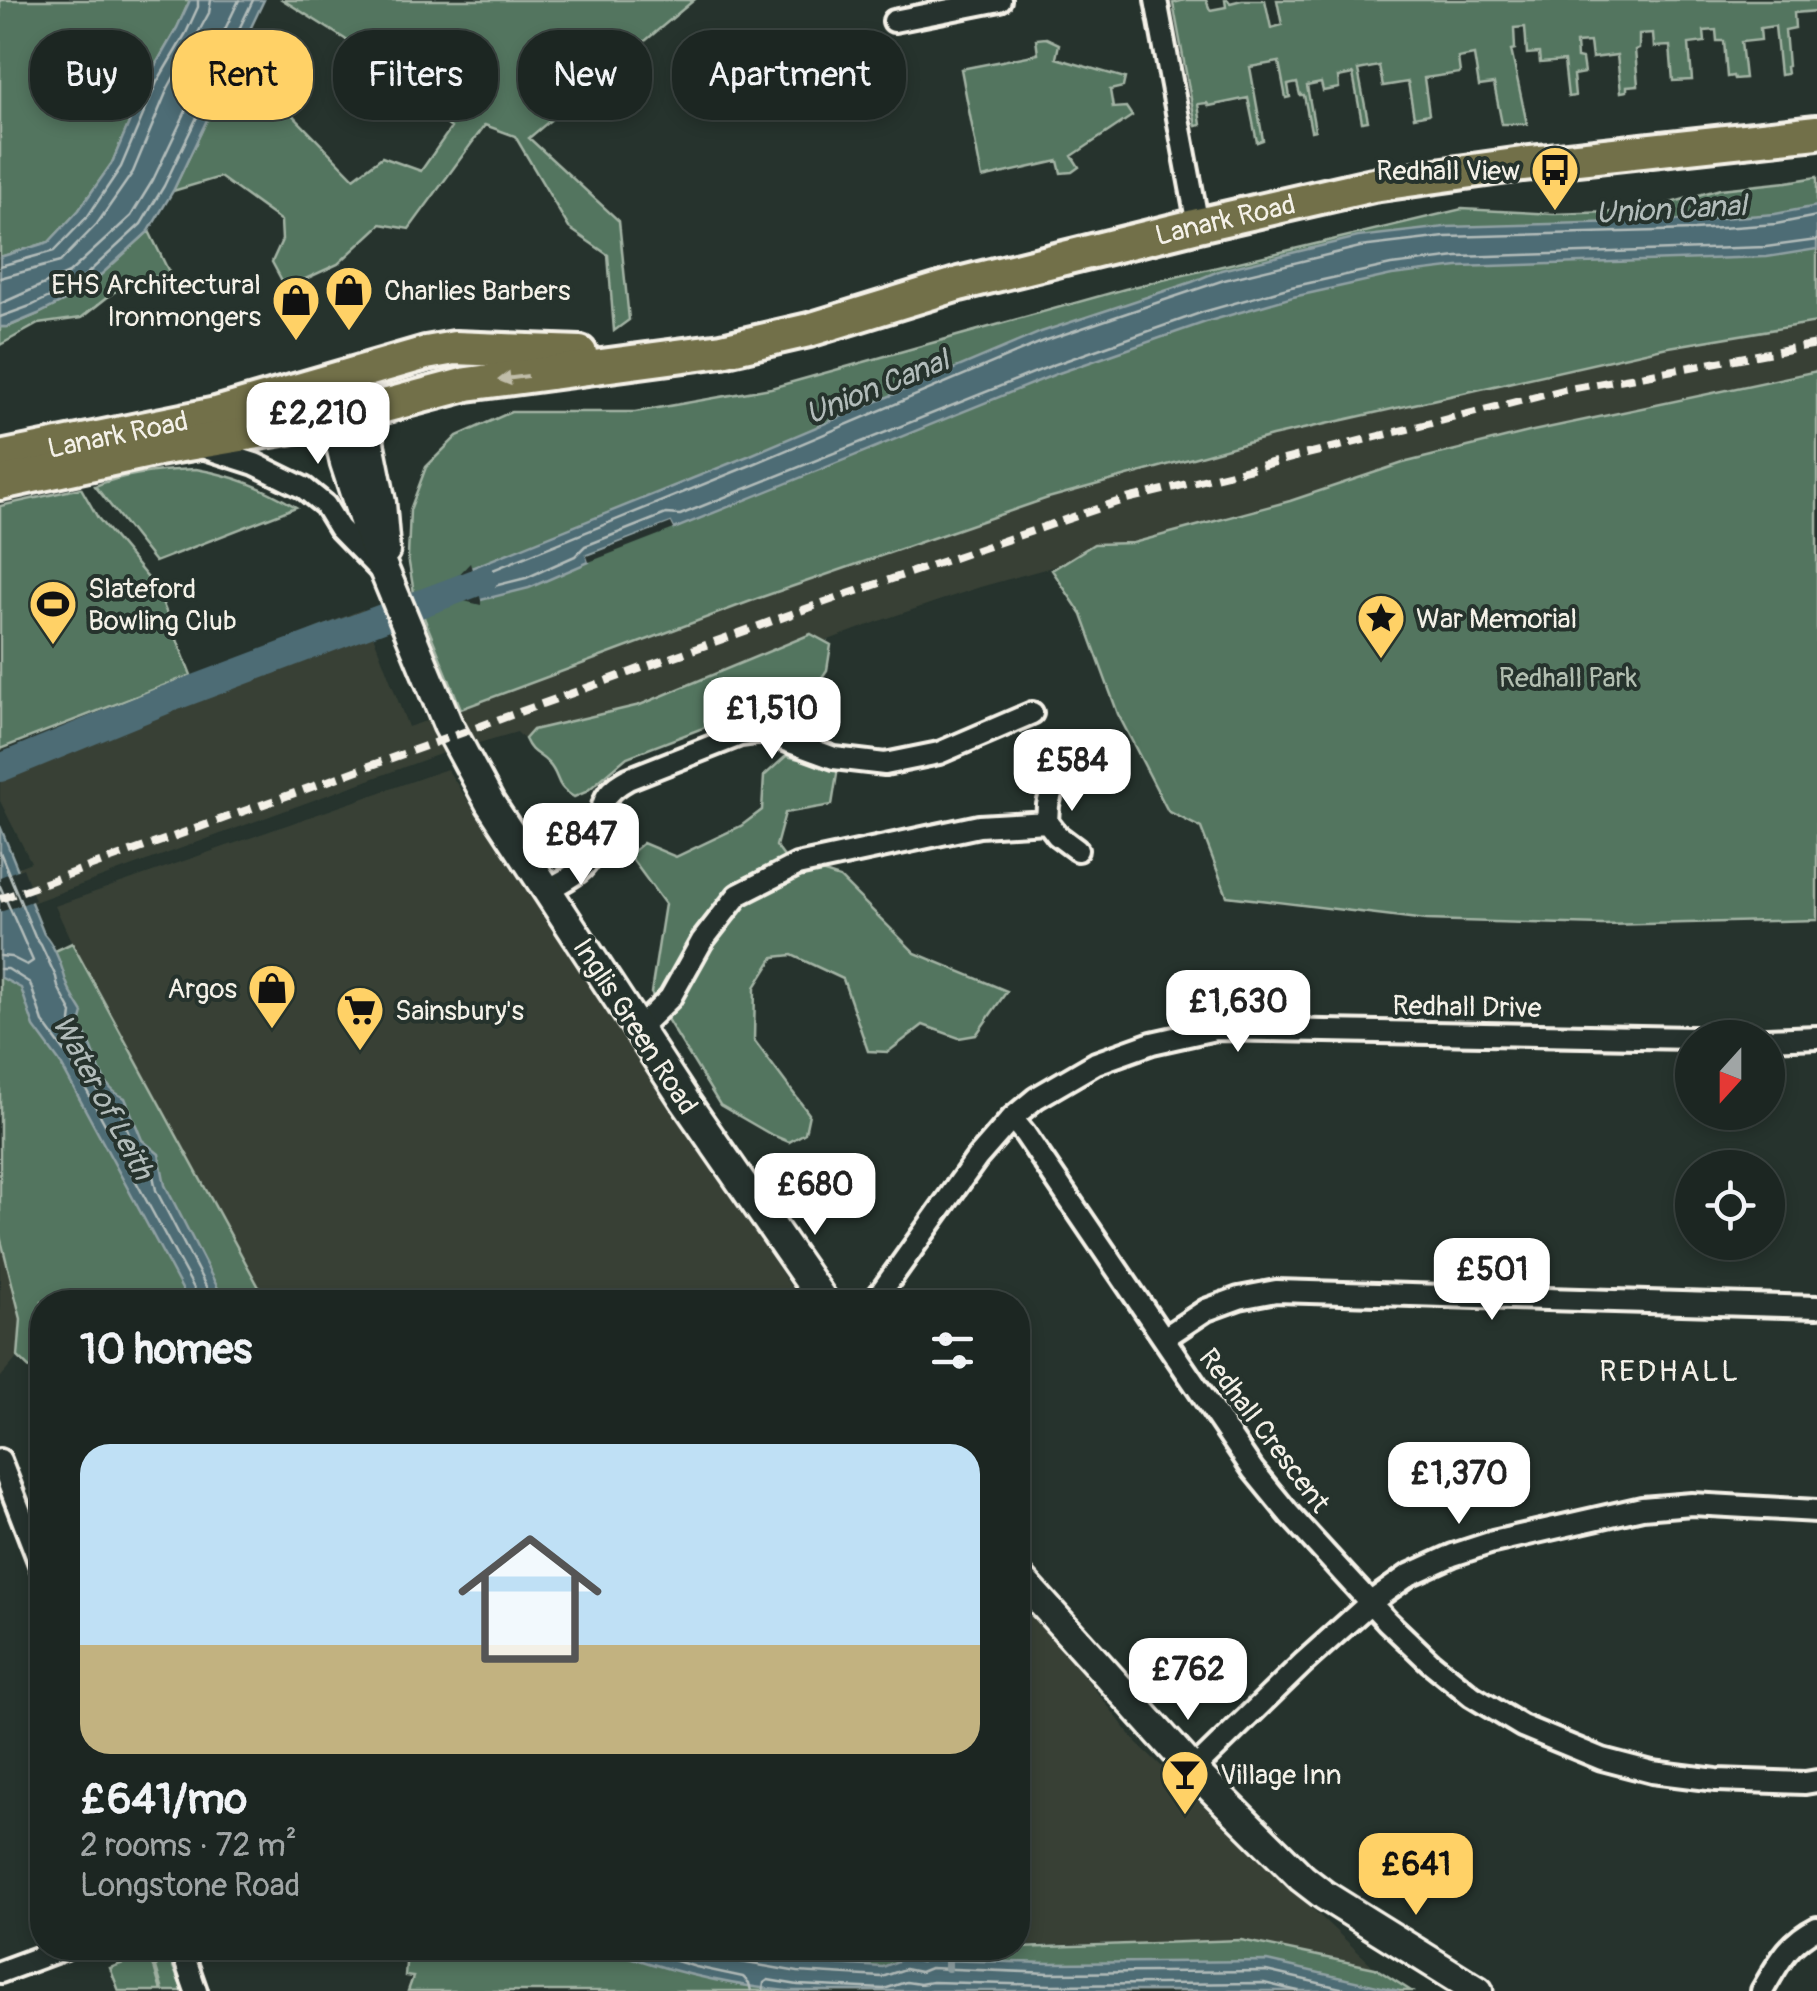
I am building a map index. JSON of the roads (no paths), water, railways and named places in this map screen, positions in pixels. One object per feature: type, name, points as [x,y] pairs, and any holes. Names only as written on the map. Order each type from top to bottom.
[{"type":"main road","name":"Lanark Road","points":[[0,458],[216,414],[722,350],[808,330],[960,284],[1372,185],[1522,164],[1817,132]]},
{"type":"main road","name":"Lanark Road","points":[[0,483],[192,444],[343,397]]},
{"type":"street","points":[[894,22],[1000,0]]},
{"type":"street","points":[[1156,0],[1198,224]]},
{"type":"street","name":"Inglis Green Road","points":[[343,397],[381,503],[387,577],[448,725],[490,803],[685,1101],[816,1290]]},
{"type":"street","name":"Inglis Green Road","points":[[192,444],[255,464],[304,488],[325,505],[339,528],[387,577]]},
{"type":"street","points":[[548,890],[582,868],[590,856],[605,798],[615,787],[628,778],[740,735],[763,732],[834,758],[886,764],[939,753],[1032,713]]},
{"type":"street","points":[[1054,782],[1047,822],[1077,850]]},
{"type":"street","points":[[638,1029],[670,998],[702,941],[738,895],[797,865],[979,826],[1047,822]]},
{"type":"street","name":"Redhall Drive","points":[[883,1290],[977,1158],[1012,1118],[1036,1098],[1096,1063],[1152,1042],[1215,1030],[1675,1038]]},
{"type":"street","points":[[1785,1038],[1817,1037]]},
{"type":"street","name":"Redhall Crescent","points":[[1012,1118],[1254,1470],[1288,1514],[1430,1662],[1472,1696],[1522,1726],[1602,1759],[1652,1772],[1716,1780],[1817,1781]]},
{"type":"street","points":[[1164,1338],[1206,1310],[1238,1298],[1276,1292],[1817,1307]]},
{"type":"street","points":[[0,1460],[30,1539]]},
{"type":"street","points":[[1193,1770],[1371,1602],[1409,1575],[1453,1555],[1642,1508],[1692,1504],[1817,1511]]},
{"type":"street","points":[[1030,1589],[1193,1770],[1302,1878],[1478,1991]]},
{"type":"street","points":[[1762,1991],[1787,1949],[1800,1936],[1817,1928]]},
{"type":"street","points":[[0,1972],[32,1960]]},
{"type":"street","points":[[185,1960],[196,1991]]},
{"type":"water","points":[[190,0],[264,0],[250,30],[177,28]]},
{"type":"water","points":[[172,37],[172,120],[207,120],[173,191],[149,231],[82,292],[0,327],[0,257],[49,242],[79,210],[112,163],[130,120],[152,120],[152,71]]},
{"type":"water","points":[[1817,206],[1817,249],[1767,257],[1458,267],[1392,275],[1293,297],[1206,322],[1056,374],[674,529],[671,523],[587,555],[589,562],[529,588],[481,600],[449,592],[471,568],[1041,332],[1221,270],[1358,237],[1445,227],[1694,220],[1775,214]]},
{"type":"water","name":"Water of Leith","points":[[0,826],[44,934],[83,1013],[79,1028],[108,1085],[125,1098],[142,1140],[159,1154],[165,1185],[219,1290],[183,1290],[59,1061],[34,1027],[21,988],[0,977]]},
{"type":"water","points":[[640,1960],[788,1960],[883,1967],[900,1960],[1267,1961],[1399,1991],[787,1991],[740,1985]]},
{"type":"waterway","name":"Union Canal","points":[[0,768],[168,699],[483,580]]},
{"type":"waterway","points":[[948,1960],[948,1968]]},
{"type":"railway","points":[[0,899],[842,596],[1123,500],[1564,390],[1817,344]]},
{"type":"place","name":"Redhall View","points":[[1555,212]]},
{"type":"place","name":"Charlies Barbers","points":[[349,332]]},
{"type":"place","name":"EHS Architectural Ironmongers","points":[[296,342]]},
{"type":"place","name":"Slateford Bowling Club","points":[[53,646]]},
{"type":"place","name":"War Memorial","points":[[1381,660]]},
{"type":"place","name":"Argos","points":[[272,1030]]},
{"type":"place","name":"Sainsbury's","points":[[360,1052]]},
{"type":"place","name":"Village Inn","points":[[1185,1816]]},
{"type":"district","name":"REDHALL","points":[[1670,1371]]},
{"type":"park label","name":"Redhall Park","points":[[1568,677]]}]
